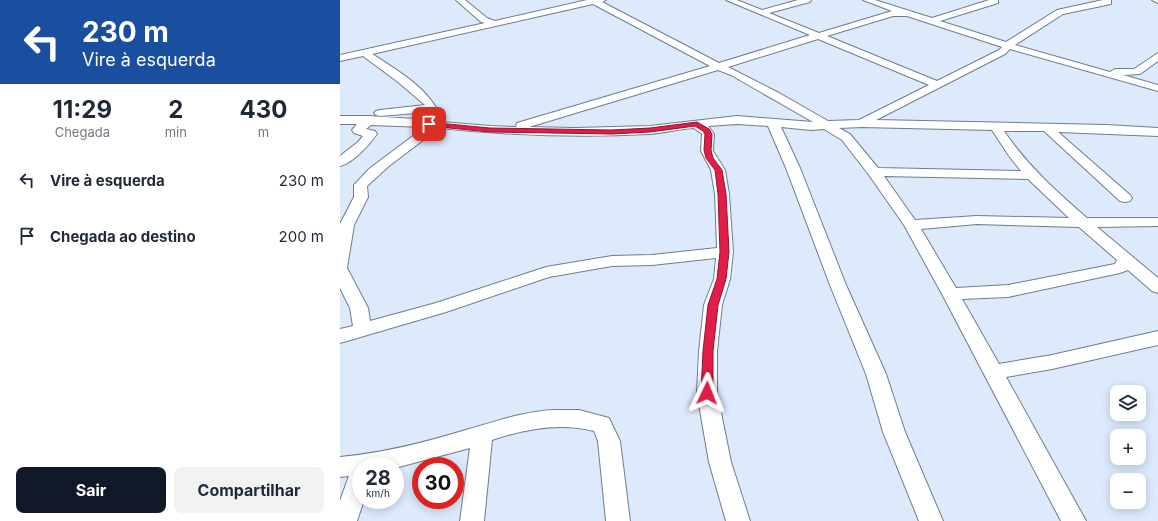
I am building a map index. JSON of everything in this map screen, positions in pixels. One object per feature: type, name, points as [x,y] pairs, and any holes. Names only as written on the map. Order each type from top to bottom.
[{"type":"street","points":[[460,0],[483,23]]},
{"type":"street","points":[[340,58],[483,23],[495,24],[592,1],[604,0]]},
{"type":"street","points":[[730,0],[763,12],[938,85]]},
{"type":"street","points":[[763,12],[807,0]]},
{"type":"street","points":[[867,0],[892,10],[931,21],[1005,48],[1028,52],[1158,88]]},
{"type":"street","points":[[931,21],[995,1],[992,0]]},
{"type":"street","points":[[862,123],[938,85],[1005,48],[1060,12],[1108,2],[1107,0]]},
{"type":"street","points":[[592,1],[612,10],[717,66],[735,73],[846,137],[874,172],[911,225],[994,372],[1074,521]]},
{"type":"street","points":[[510,130],[818,36],[892,10]]},
{"type":"street","points":[[340,50],[353,55]]},
{"type":"street","points":[[365,52],[390,69],[432,108],[437,124]]},
{"type":"street","points":[[1101,72],[1136,72],[1158,56]]},
{"type":"street","points":[[1136,72],[1137,83]]},
{"type":"street","points":[[340,119],[432,108]]},
{"type":"street","points":[[340,119],[437,124],[510,130],[612,132],[650,130],[737,120],[789,125],[862,123],[1158,132]]},
{"type":"street","points":[[340,162],[362,145],[371,134],[358,130],[368,120]]},
{"type":"street","points":[[773,123],[793,168],[838,285],[876,374],[894,432],[931,521]]},
{"type":"street","points":[[340,266],[347,225],[361,197],[359,192],[361,185],[372,174],[437,124]]},
{"type":"street","points":[[697,124],[706,130],[708,134],[707,150],[710,158],[718,170],[722,194],[725,252],[722,279],[713,305],[708,351],[707,393],[720,462],[738,521]]},
{"type":"street","points":[[996,127],[1019,160],[1033,175],[1084,223],[1158,287]]},
{"type":"street","points":[[1047,128],[1125,198]]},
{"type":"street","points":[[874,172],[1033,175]]},
{"type":"street","points":[[911,225],[977,220],[1084,223],[1158,222]]},
{"type":"street","points":[[340,336],[440,308],[546,272],[612,261],[652,260],[725,252]]},
{"type":"street","points":[[951,294],[1008,291],[1120,268],[1124,265],[1125,258]]},
{"type":"street","points":[[340,270],[359,308],[362,329]]},
{"type":"street","points":[[994,372],[1052,362],[1158,338]]},
{"type":"street","points":[[403,457],[482,435],[510,425],[545,419],[587,420],[602,424],[609,441],[618,521]]},
{"type":"street","points":[[472,521],[482,435]]},
{"type":"street","points":[[340,467],[352,468]]},
{"type":"street","points":[[345,521],[352,500]]},
{"type":"route","points":[[429,124],[490,130],[612,132],[650,130],[697,124],[706,130],[709,145],[707,150],[710,158],[718,170],[722,194],[725,252],[722,279],[713,305],[708,351],[707,393]]}]
